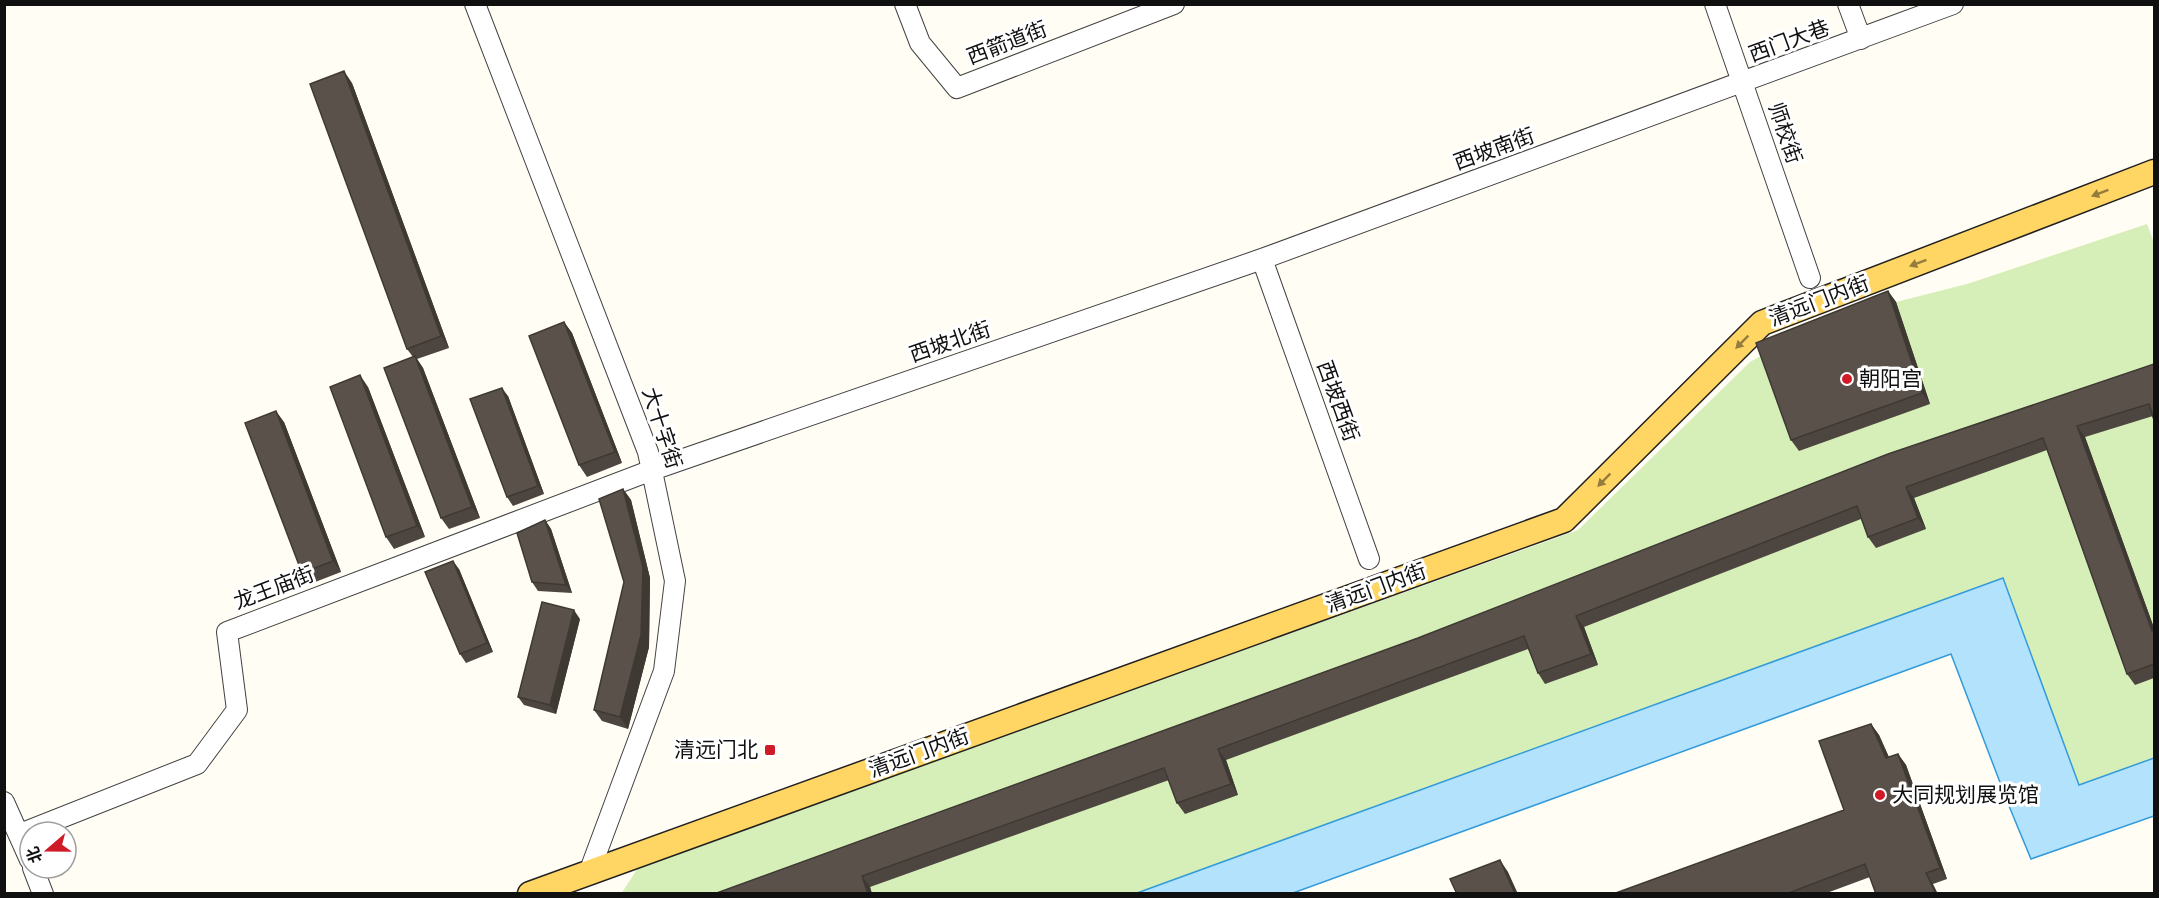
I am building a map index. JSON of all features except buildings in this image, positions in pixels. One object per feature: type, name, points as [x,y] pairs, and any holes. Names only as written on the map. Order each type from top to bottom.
[{"type":"main road","name":"清远门内街","points":[[530,894],[584,884],[1564,520],[1762,323],[2154,172]]},
{"type":"street","name":"大十字街","points":[[475,4],[648,452],[675,581],[664,671],[584,884]]},
{"type":"street","name":"西箭道街","points":[[905,4],[920,43],[957,88],[1174,4]]},
{"type":"street","name":"师校街","points":[[1715,4],[1810,278]]},
{"type":"street","points":[[1848,4],[1861,39]]},
{"type":"street","name":"西门大巷","points":[[1742,83],[1953,4]]},
{"type":"street","name":"西坡南街","points":[[1262,259],[1742,83]]},
{"type":"street","name":"西坡北街","points":[[652,470],[1262,259]]},
{"type":"street","name":"西坡西街","points":[[1262,259],[1369,559]]},
{"type":"street","name":"龙王庙街","points":[[55,820],[197,764],[237,710],[227,632],[652,470]]},
{"type":"street","points":[[4,802],[18,830]]},
{"type":"green space","points":[[2147,224],[2154,243],[2154,758],[2079,785],[2003,578],[1137,893],[621,894],[638,868],[1578,530],[1750,362],[1764,354],[1896,302],[1967,284]]},
{"type":"water","points":[[2003,578],[2079,785],[2154,758],[2154,816],[2031,859],[1951,654],[1293,893],[1137,893]]},
{"type":"place","name":"朝阳宫","points":[[1847,379]]},
{"type":"place","name":"清远门北","points":[[770,750]]},
{"type":"place","name":"大同规划展览馆","points":[[1880,795]]}]
